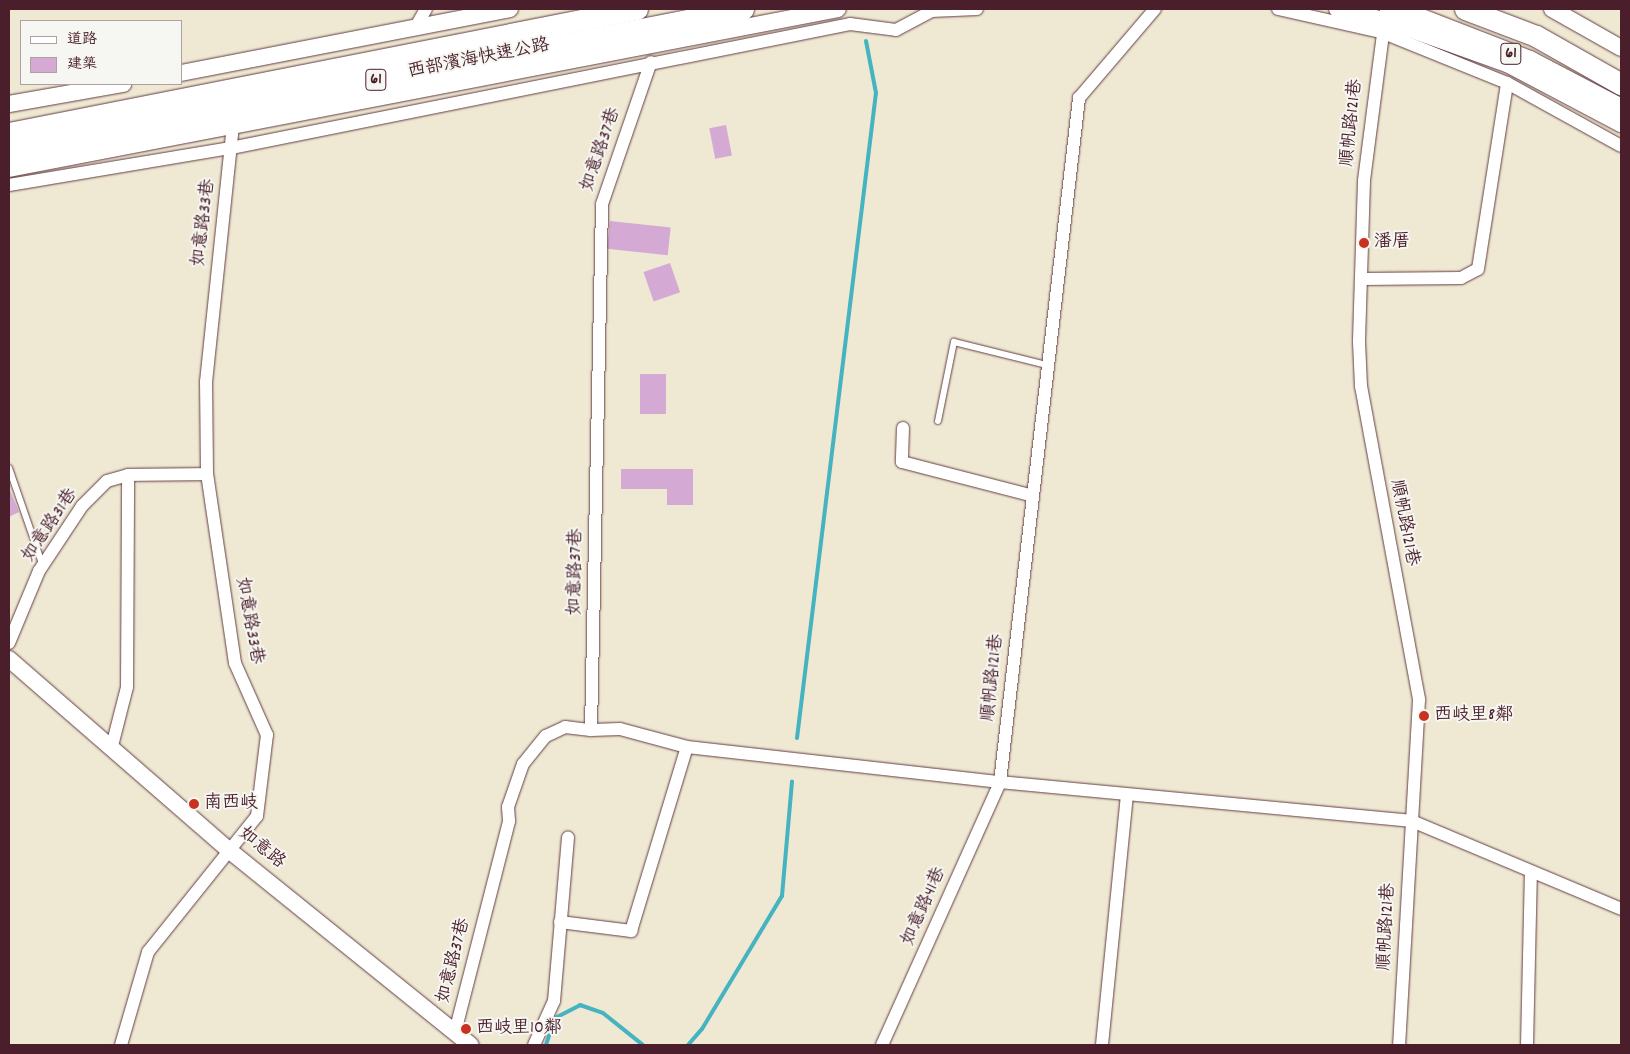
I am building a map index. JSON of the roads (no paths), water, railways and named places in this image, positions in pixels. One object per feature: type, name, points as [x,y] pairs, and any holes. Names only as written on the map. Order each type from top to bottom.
[{"type":"highway","name":"西部濱海快速公路","points":[[9,133],[637,9]]},
{"type":"highway","name":"西部濱海快速公路","points":[[9,153],[744,9]]},
{"type":"highway","name":"61","points":[[1465,9],[1536,36],[1621,84]]},
{"type":"highway","name":"61","points":[[1387,17],[1529,61],[1621,109]]},
{"type":"street","points":[[415,28],[426,9]]},
{"type":"street","points":[[182,73],[510,9]]},
{"type":"street","points":[[9,168],[838,9]]},
{"type":"street","points":[[9,185],[231,148],[651,62],[850,24],[896,30],[931,12],[977,9]]},
{"type":"street","name":"順帆路121巷","points":[[1000,782],[1030,495],[1079,98],[1155,9]]},
{"type":"street","points":[[1278,9],[1387,17],[1621,146]]},
{"type":"street","points":[[1337,9],[1387,17],[1507,64],[1621,124]]},
{"type":"street","points":[[1552,9],[1621,48]]},
{"type":"street","name":"順帆路121巷","points":[[1387,17],[1364,181],[1361,386],[1419,700],[1398,1045]]},
{"type":"street","name":"如意路37巷","points":[[455,1032],[508,821],[508,807],[522,764],[546,736],[565,727],[591,730],[602,204],[651,62]]},
{"type":"street","points":[[1363,279],[1461,278],[1478,269],[1507,83]]},
{"type":"street","points":[[9,104],[117,85]]},
{"type":"street","name":"如意路33巷","points":[[121,1045],[148,952],[257,816],[267,735],[235,663],[207,474],[206,382],[233,126]]},
{"type":"street","points":[[903,428],[902,462],[1030,495]]},
{"type":"street","points":[[112,746],[126,687],[128,475],[207,474]]},
{"type":"street","name":"如意路31巷","points":[[9,642],[43,566],[82,506],[107,481],[128,475]]},
{"type":"street","name":"如意路","points":[[9,659],[112,746],[230,851],[470,1045]]},
{"type":"street","points":[[591,730],[620,729],[687,747],[1000,782],[1412,821],[1531,874],[1621,909]]},
{"type":"street","points":[[560,922],[631,931],[687,747]]},
{"type":"street","name":"如意路41巷","points":[[882,1045],[1000,782]]},
{"type":"street","points":[[1102,1045],[1126,795]]},
{"type":"street","points":[[534,1045],[554,1001],[568,838]]},
{"type":"street","points":[[1527,1045],[1531,874]]},
{"type":"lane","points":[[938,421],[954,342],[1047,365]]},
{"type":"lane","points":[[9,468],[43,566]]},
{"type":"waterway","points":[[797,738],[876,93],[866,41]]},
{"type":"waterway","points":[[688,1045],[702,1029],[782,896],[792,781]]},
{"type":"waterway","points":[[546,1045],[555,1018],[580,1005],[603,1013],[643,1045]]},
{"type":"place","name":"潘厝","points":[[1364,243]]},
{"type":"place","name":"西岐里8鄰","points":[[1424,716]]},
{"type":"place","name":"南西岐","points":[[194,804]]},
{"type":"place","name":"西岐里10鄰","points":[[466,1029]]}]
